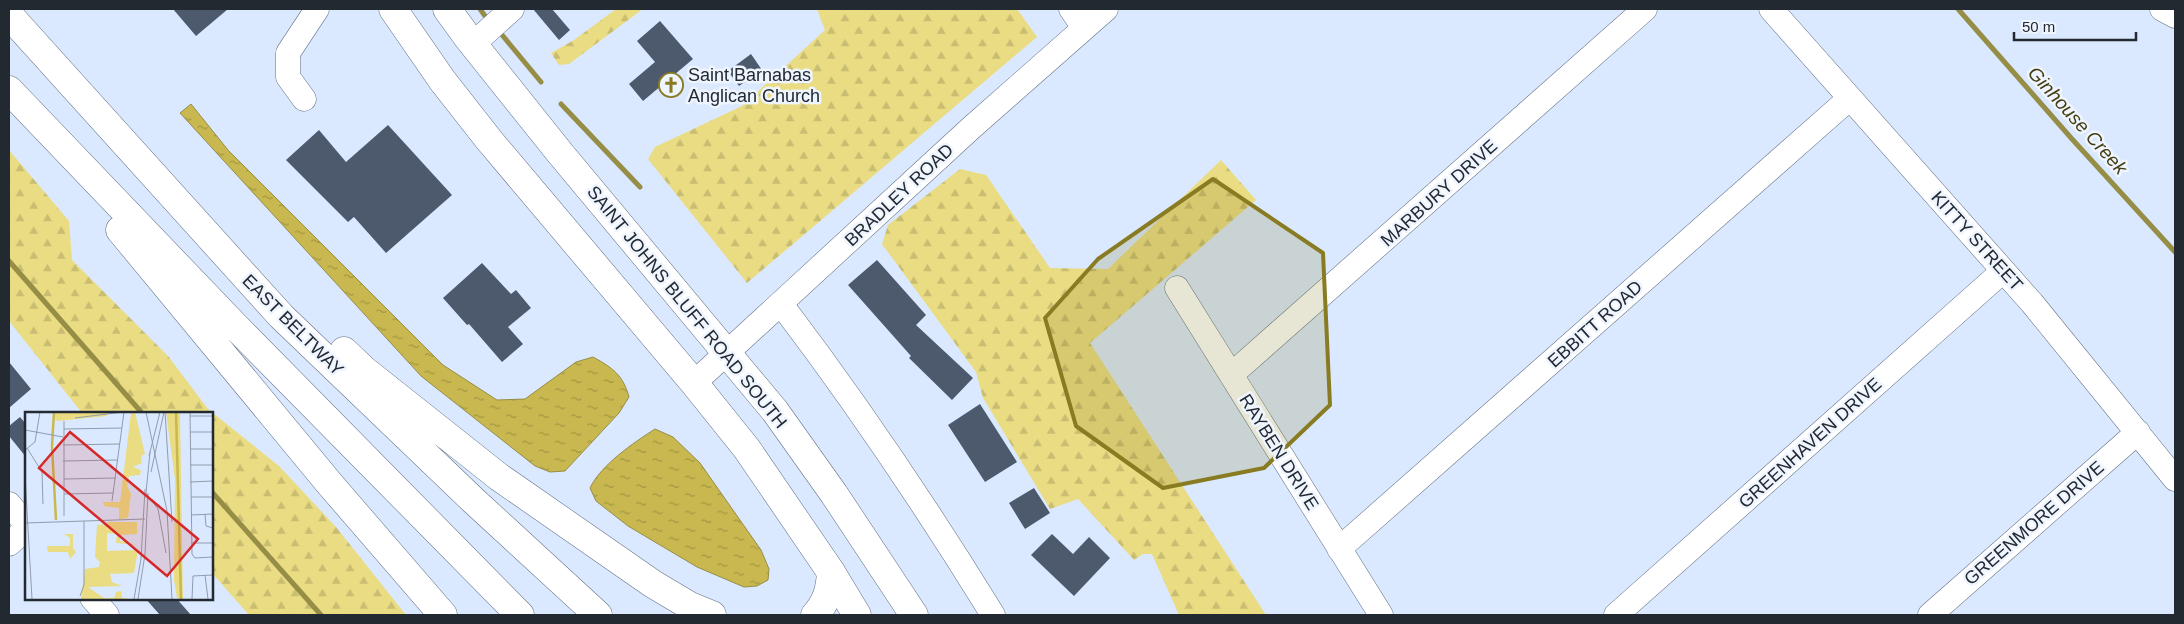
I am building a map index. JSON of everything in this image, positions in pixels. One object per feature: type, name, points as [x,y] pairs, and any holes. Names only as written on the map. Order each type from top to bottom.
[{"type":"main road","points":[[392,9],[442,80],[489,140],[694,383],[746,449],[831,572],[857,615]]},
{"type":"main road","name":"SAINT JOHNS BLUFF ROAD SOUTH","points":[[448,9],[473,44],[560,153],[775,411],[834,494],[914,615]]},
{"type":"main road","name":"EAST BELTWAY","points":[[9,15],[282,316],[474,501],[598,615]]},
{"type":"main road","points":[[9,90],[237,328],[520,615]]},
{"type":"main road","points":[[9,96],[329,484],[443,615]]},
{"type":"main road","points":[[100,117],[364,370],[507,482],[653,584],[690,606],[712,615]]},
{"type":"main road","points":[[815,615],[827,598],[831,572]]},
{"type":"street","points":[[304,99],[288,77],[288,53],[317,9]]},
{"type":"street","points":[[473,44],[512,9]]},
{"type":"street","name":"BRADLEY ROAD","points":[[694,383],[971,128],[1078,18],[1106,9]]},
{"type":"street","name":"MARBURY DRIVE","points":[[1231,375],[1645,9]]},
{"type":"street","name":"KITTY STREET","points":[[1771,9],[2032,303],[2175,480]]},
{"type":"street","points":[[2162,9],[2175,16]]},
{"type":"street","name":"EBBITT ROAD","points":[[1339,549],[1850,98]]},
{"type":"street","name":"GREENHAVEN DRIVE","points":[[1616,615],[2003,270]]},
{"type":"street","name":"RAYBEN DRIVE","points":[[1177,288],[1381,615]]},
{"type":"street","points":[[782,304],[843,386],[940,530],[993,615]]},
{"type":"street","name":"GREENMORE DRIVE","points":[[1930,615],[2138,432]]},
{"type":"street","points":[[9,504],[25,523]]},
{"type":"street","points":[[9,544],[25,530]]},
{"type":"street","points":[[93,599],[107,615]]},
{"type":"highlighted area","points":[[1213,179],[1323,253],[1330,405],[1264,468],[1163,488],[1076,426],[1045,318],[1098,259]]},
{"type":"green space","points":[[616,9],[643,9],[569,64],[559,65],[551,53],[574,40]]},
{"type":"green space","points":[[817,9],[1017,9],[1037,37],[747,283],[648,159],[655,147],[742,106],[825,30]]},
{"type":"green space","points":[[9,150],[69,221],[72,260],[168,356],[212,412],[81,412],[9,321]]},
{"type":"green space","points":[[1221,160],[1256,200],[1090,343],[1266,615],[1179,615],[1152,554],[1143,554],[1134,560],[1078,499],[1050,509],[983,398],[976,372],[882,244],[888,225],[960,169],[986,175],[1050,268],[1108,269]]},
{"type":"green space","points":[[212,412],[279,466],[336,527],[406,615],[249,615],[212,573]]},
{"type":"water","points":[[191,104],[228,150],[443,365],[497,400],[525,399],[576,362],[593,357],[612,369],[627,389],[629,397],[619,413],[565,471],[550,472],[535,466],[421,376],[180,113]]},
{"type":"water","points":[[655,429],[673,437],[700,463],[761,550],[769,569],[768,580],[757,586],[744,587],[697,567],[628,526],[596,501],[590,488],[595,479],[628,448]]},
{"type":"building","points":[[173,9],[228,9],[196,36]]},
{"type":"building","points":[[533,9],[552,9],[570,30],[559,40]]},
{"type":"building","points":[[660,21],[693,59],[643,101],[629,84],[655,62],[637,41]]},
{"type":"building","points":[[751,54],[762,70],[739,86],[728,71]]},
{"type":"building","points":[[388,125],[452,195],[386,253],[354,217],[348,222],[286,160],[319,130],[346,162]]},
{"type":"building","points":[[877,260],[926,315],[916,325],[973,378],[952,400],[909,358],[911,356],[848,285]]},
{"type":"building","points":[[482,263],[511,294],[516,290],[531,308],[508,327],[523,344],[502,362],[443,298]]},
{"type":"building","points":[[9,362],[31,389],[9,408]]},
{"type":"building","points":[[980,404],[1017,462],[985,482],[948,425]]},
{"type":"building","points":[[20,417],[25,423],[25,456],[9,436],[9,426]]},
{"type":"building","points":[[1034,488],[1050,513],[1025,529],[1009,503]]},
{"type":"building","points":[[1052,534],[1073,554],[1089,537],[1110,558],[1074,596],[1031,555]]},
{"type":"building","points":[[146,599],[177,599],[191,615],[160,615]]},
{"type":"waterway","points":[[480,9],[485,16]]},
{"type":"waterway","name":"Ginhouse Creek","points":[[1958,9],[2072,139],[2175,252]]},
{"type":"waterway","points":[[498,30],[541,82]]},
{"type":"waterway","points":[[561,104],[640,187]]},
{"type":"waterway","points":[[9,261],[141,412]]},
{"type":"waterway","points":[[212,492],[321,615]]},
{"type":"place","name":"Saint Barnabas Anglican Church","points":[[671,85]]}]
